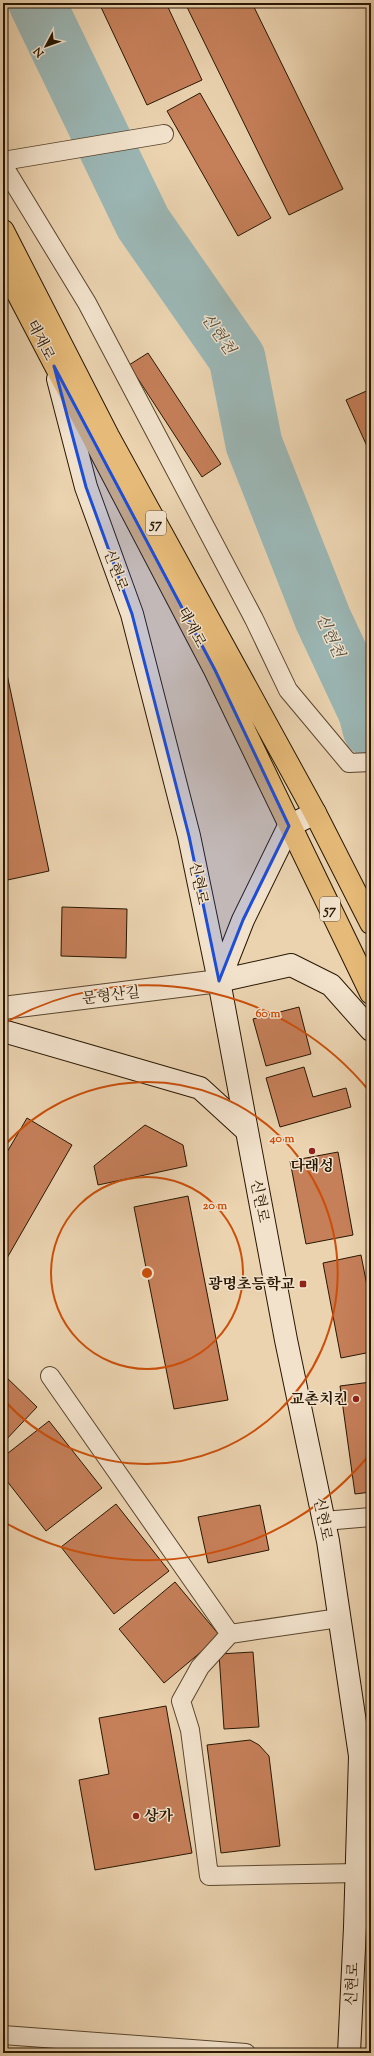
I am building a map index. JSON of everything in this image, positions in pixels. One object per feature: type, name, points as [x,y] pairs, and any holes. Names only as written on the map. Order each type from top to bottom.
[{"type":"main road","name":"태재로","points":[[3,231],[108,436],[315,813],[371,923]]},
{"type":"main road","name":"태재로","points":[[3,265],[54,366],[215,670],[289,826],[371,993]]},
{"type":"main road","name":"신현로","points":[[54,366],[86,488],[132,614],[189,836],[220,981],[286,1340],[324,1521],[360,1756],[349,2053]]},
{"type":"main road","points":[[220,981],[243,920],[289,826],[315,813]]},
{"type":"main road","name":"문형산길","points":[[3,1008],[220,981],[292,965],[332,985],[371,1030]]},
{"type":"main road","points":[[3,1031],[200,1088],[247,1131]]},
{"type":"lane","points":[[3,161],[164,134]]},
{"type":"lane","points":[[3,164],[87,303],[254,619],[288,690],[349,763],[371,762]]},
{"type":"lane","points":[[50,1376],[230,1634]]},
{"type":"lane","points":[[324,1521],[371,1517]]},
{"type":"lane","points":[[339,1618],[230,1634],[200,1667],[180,1701],[190,1730],[209,1876],[356,1873]]},
{"type":"lane","points":[[3,2035],[246,2053]]},
{"type":"highlighted area","points":[[54,366],[215,670],[289,826],[243,920],[219,981],[189,836],[132,614],[86,487]]},
{"type":"building","points":[[99,3],[166,3],[202,80],[147,105]]},
{"type":"building","points":[[185,3],[252,3],[343,189],[289,215]]},
{"type":"building","points":[[200,93],[271,218],[238,236],[167,111]]},
{"type":"building","points":[[148,353],[221,464],[202,477],[129,365]]},
{"type":"building","points":[[371,389],[371,455],[346,400]]},
{"type":"building","points":[[3,665],[5,665],[49,871],[3,881]]},
{"type":"building","points":[[62,907],[127,909],[126,958],[61,956]]},
{"type":"building","points":[[299,1007],[311,1054],[266,1066],[253,1019]]},
{"type":"building","points":[[304,1067],[313,1097],[346,1088],[351,1107],[280,1127],[266,1078]]},
{"type":"building","points":[[27,1118],[72,1145],[3,1265],[3,1159]]},
{"type":"building","points":[[145,1125],[183,1145],[187,1166],[98,1185],[94,1166]]},
{"type":"building","points":[[338,1152],[353,1235],[306,1244],[290,1161]]},
{"type":"building","points":[[188,1196],[228,1400],[174,1409],[134,1207]]},
{"type":"building","points":[[361,1255],[371,1306],[371,1352],[341,1358],[323,1263]]},
{"type":"building","points":[[3,1374],[37,1407],[3,1443]]},
{"type":"building","points":[[371,1382],[371,1492],[355,1494],[340,1386]]},
{"type":"building","points":[[49,1421],[102,1488],[46,1531],[3,1476],[3,1457]]},
{"type":"building","points":[[116,1504],[169,1571],[114,1614],[61,1547]]},
{"type":"building","points":[[260,1505],[269,1550],[208,1563],[198,1517]]},
{"type":"building","points":[[175,1582],[220,1636],[164,1683],[119,1629]]},
{"type":"building","points":[[253,1652],[259,1727],[224,1729],[219,1654]]},
{"type":"building","name":"상가","points":[[166,1706],[192,1853],[95,1870],[79,1780],[109,1774],[99,1718]]},
{"type":"building","points":[[250,1740],[259,1745],[269,1756],[280,1846],[221,1853],[207,1745]]},
{"type":"waterway","name":"신현천","points":[[37,3],[143,223],[237,358],[254,444],[323,619],[367,713],[371,729]]},
{"type":"place","name":"다래성","points":[[312,1151]]},
{"type":"place","name":"광명초등학교","points":[[303,1284]]},
{"type":"place","name":"교촌치킨","points":[[356,1399]]},
{"type":"place","name":"상가","points":[[136,1816]]}]
